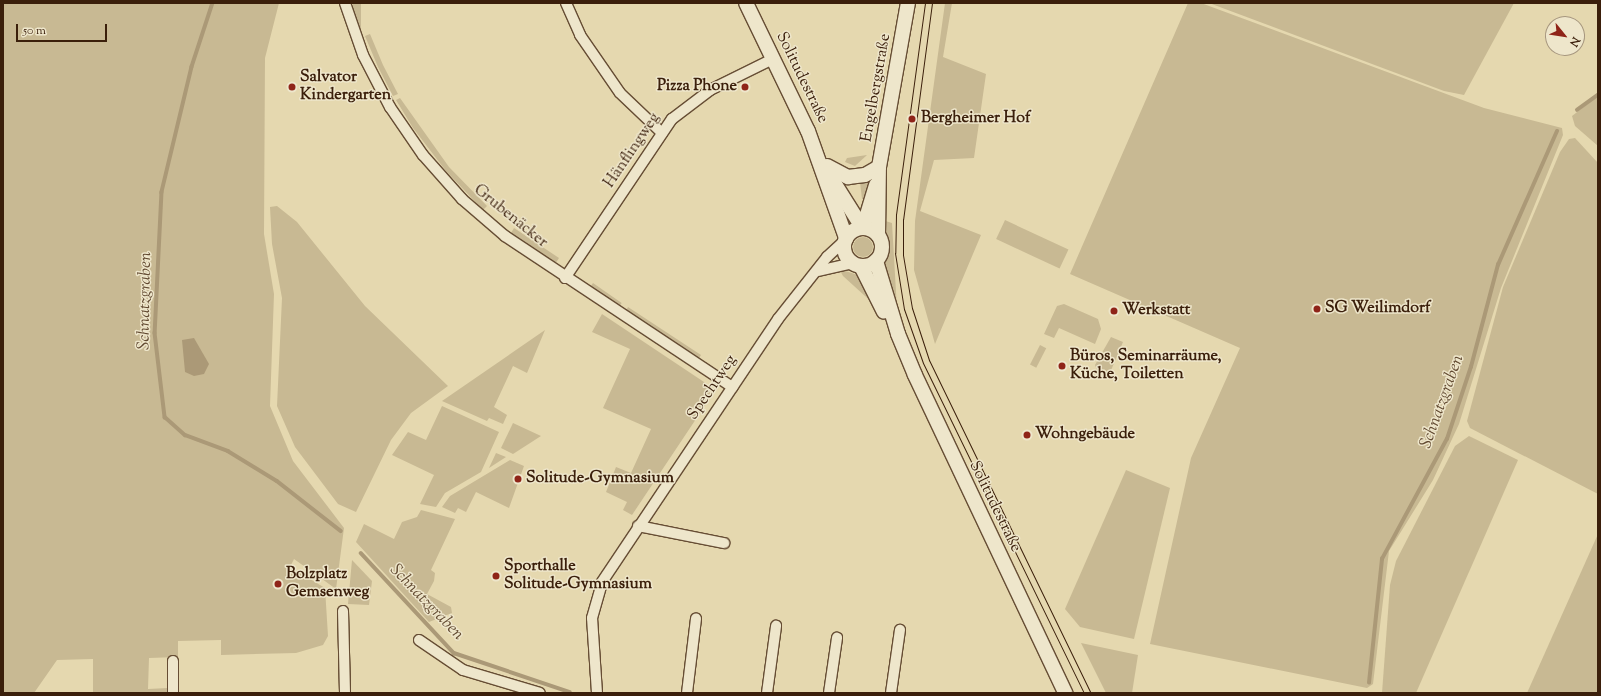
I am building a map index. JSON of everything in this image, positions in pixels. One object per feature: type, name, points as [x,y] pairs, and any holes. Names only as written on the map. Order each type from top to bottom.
[{"type":"main road","name":"Solitudestraße","points":[[746,3],[822,165],[845,239]]},
{"type":"main road","name":"Engelbergstraße","points":[[862,228],[879,173],[908,3]]},
{"type":"main road","name":"Solitudestraße","points":[[822,165],[862,228]]},
{"type":"main road","points":[[822,165],[848,177],[879,173]]},
{"type":"main road","name":"Engelbergstraße","points":[[878,235],[879,173]]},
{"type":"main road","points":[[862,228],[878,235],[882,248],[876,261],[857,264],[845,254],[845,239],[862,228]]},
{"type":"main road","name":"Solitudestraße","points":[[876,261],[898,334]]},
{"type":"main road","name":"Solitudestraße","points":[[857,264],[898,334],[954,462],[1065,693]]},
{"type":"street","name":"Grubenäcker","points":[[345,3],[363,55],[387,101],[423,155],[482,217],[565,278],[732,387]]},
{"type":"street","points":[[566,3],[580,35],[620,93],[662,133]]},
{"type":"street","name":"Hänflingweg","points":[[565,278],[672,119],[710,90],[773,59]]},
{"type":"street","name":"Spechtweg","points":[[597,693],[592,618],[595,599],[638,526],[778,319],[845,239]]},
{"type":"street","points":[[818,271],[857,264]]},
{"type":"street","points":[[638,526],[724,543]]},
{"type":"street","points":[[343,611],[345,693]]},
{"type":"street","points":[[687,693],[696,618]]},
{"type":"street","points":[[767,693],[776,626]]},
{"type":"street","points":[[891,693],[900,630]]},
{"type":"street","points":[[829,693],[837,638]]},
{"type":"street","points":[[419,640],[463,670],[540,693]]},
{"type":"street","points":[[173,661],[173,693]]},
{"type":"shaded area","points":[[3,3],[279,3],[265,58],[264,234],[274,294],[270,406],[293,461],[344,528],[336,589],[294,559],[290,567],[325,588],[328,636],[323,645],[296,653],[221,655],[221,640],[178,641],[178,657],[149,658],[148,689],[168,688],[168,693],[93,693],[93,659],[57,660],[34,693],[3,693]]},
{"type":"shaded area","points":[[353,3],[361,3],[361,31],[353,31]]},
{"type":"shaded area","points":[[945,3],[952,3],[943,57],[986,74],[974,158],[934,160],[920,211],[981,235],[935,344],[914,270],[915,221]]},
{"type":"shaded area","name":"SG Weilimdorf","points":[[1188,3],[1201,3],[1484,108],[1562,128],[1563,135],[1501,288],[1459,424],[1433,480],[1389,551],[1373,684],[1367,688],[1150,644],[1191,458],[1240,348],[1070,274]]},
{"type":"shaded area","points":[[1209,3],[1514,3],[1464,95],[1444,91]]},
{"type":"shaded area","points":[[370,34],[383,65],[398,94],[393,96],[378,67],[365,36]]},
{"type":"shaded area","points":[[1598,96],[1598,146],[1575,126],[1572,116]]},
{"type":"shaded area","points":[[400,98],[449,167],[487,206],[483,210],[446,171],[413,128],[396,100]]},
{"type":"shaded area","points":[[1575,138],[1598,163],[1598,494],[1470,428],[1467,421],[1503,287],[1560,152],[1569,139]]},
{"type":"shaded area","points":[[867,155],[855,166],[845,162],[847,158]]},
{"type":"shaded area","points":[[869,181],[865,199],[862,199],[860,182]]},
{"type":"shaded area","points":[[277,206],[297,222],[365,306],[448,386],[411,413],[391,440],[356,512],[338,504],[295,447],[277,406],[282,298],[272,244],[270,207]]},
{"type":"shaded area","points":[[882,220],[892,223],[897,309],[883,266],[889,247]]},
{"type":"shaded area","points":[[1005,220],[1068,250],[1060,269],[996,239]]},
{"type":"shaded area","points":[[514,228],[559,258],[555,264],[511,233]]},
{"type":"shaded area","points":[[863,237],[870,240],[873,247],[870,254],[863,257],[856,254],[853,247],[856,240]]},
{"type":"shaded area","points":[[839,269],[861,276],[876,306],[843,276]]},
{"type":"shaded area","points":[[593,283],[622,303],[619,306],[591,286]]},
{"type":"shaded area","points":[[1064,304],[1098,319],[1101,329],[1095,344],[1059,328],[1054,338],[1044,334],[1057,306]]},
{"type":"shaded area","points":[[628,307],[701,355],[698,360],[626,311]]},
{"type":"shaded area","points":[[602,314],[707,384],[712,395],[632,515],[623,510],[627,502],[606,492],[616,467],[631,473],[651,429],[603,408],[630,349],[592,332]]},
{"type":"shaded area","points":[[545,330],[527,373],[513,366],[494,407],[507,415],[503,424],[489,418],[487,421],[442,401]]},
{"type":"shaded area","points":[[1111,337],[1123,342],[1109,375],[1097,370],[1095,365]]},
{"type":"shaded area","points":[[194,338],[209,364],[204,374],[194,376],[185,372],[182,340]]},
{"type":"shaded area","points":[[1040,345],[1046,348],[1036,368],[1030,365]]},
{"type":"shaded area","points":[[442,406],[499,432],[481,472],[445,493],[436,507],[420,504],[434,475],[392,455],[408,432],[426,440]]},
{"type":"shaded area","points":[[513,423],[541,436],[513,454],[501,448]]},
{"type":"shaded area","points":[[1469,436],[1518,460],[1416,693],[1382,693],[1390,585],[1396,561],[1455,446]]},
{"type":"shaded area","points":[[496,453],[506,457],[489,468]]},
{"type":"shaded area","points":[[510,460],[524,466],[509,508],[476,492],[466,512],[458,508],[455,513],[442,507],[450,496]]},
{"type":"shaded area","points":[[1126,470],[1170,488],[1134,639],[1080,627],[1065,609]]},
{"type":"shaded area","points":[[421,510],[455,519],[431,570],[435,573],[434,581],[427,594],[451,607],[452,613],[429,622],[356,542],[364,524],[394,539],[402,522],[417,517]]},
{"type":"shaded area","points":[[1598,534],[1597,693],[1527,693]]},
{"type":"shaded area","points":[[352,560],[372,581],[369,605],[348,604]]},
{"type":"shaded area","points":[[1081,643],[1138,655],[1132,693],[1106,693]]},
{"type":"waterway","name":"Schnatzgraben","points":[[213,3],[192,67],[162,192],[155,333],[165,417],[185,435],[228,451],[277,481],[341,531]]},
{"type":"waterway","name":"Schnatzgraben","points":[[1577,110],[1598,95]]},
{"type":"waterway","name":"Schnatzgraben","points":[[1369,683],[1382,559],[1447,439],[1471,367],[1498,265],[1557,131]]},
{"type":"waterway","name":"Schnatzgraben","points":[[361,553],[454,653],[570,692]]},
{"type":"tram line","points":[[925,3],[896,214],[895,253],[904,309],[923,363],[1084,693]]},
{"type":"tram line","points":[[932,3],[903,219],[903,255],[912,308],[929,360],[1091,693]]},
{"type":"place","name":"Salvator Kindergarten","points":[[292,87]]},
{"type":"place","name":"Pizza Phone","points":[[745,87]]},
{"type":"place","name":"Bergheimer Hof","points":[[912,119]]},
{"type":"place","name":"SG Weilimdorf","points":[[1317,309]]},
{"type":"place","name":"Werkstatt","points":[[1114,311]]},
{"type":"place","name":"Büros, Seminarräume, Küche, Toiletten","points":[[1062,366]]},
{"type":"place","name":"Wohngebäude","points":[[1027,435]]},
{"type":"place","name":"Solitude-Gymnasium","points":[[518,479]]},
{"type":"place","name":"Sporthalle Solitude-Gymnasium","points":[[496,576]]},
{"type":"place","name":"Bolzplatz Gemsenweg","points":[[278,584]]}]
